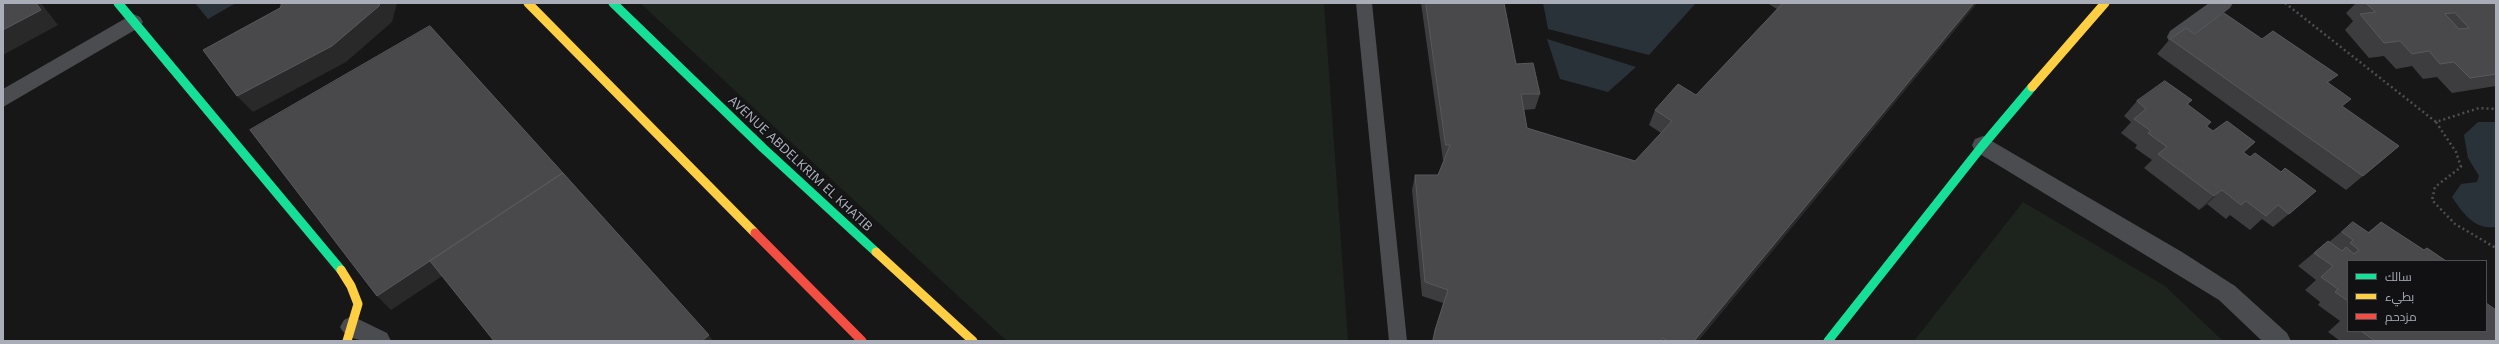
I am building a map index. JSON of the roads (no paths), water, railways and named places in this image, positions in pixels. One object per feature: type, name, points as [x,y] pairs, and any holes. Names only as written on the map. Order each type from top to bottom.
[{"type":"street","points":[[118,3],[335,261],[351,286],[358,304],[349,334],[379,341]]},
{"type":"street","points":[[528,3],[862,341]]},
{"type":"street","name":"AVENUE ABDELKRIM EL KHATIB","points":[[613,3],[763,148],[972,341]]},
{"type":"street","points":[[1828,341],[1983,145],[2105,3]]},
{"type":"street","points":[[2177,37],[2223,3]]},
{"type":"street","points":[[3,99],[133,22]]},
{"type":"street","points":[[1983,145],[2174,259],[2220,289],[2279,341]]},
{"type":"lane","points":[[1364,3],[1398,341]]}]
